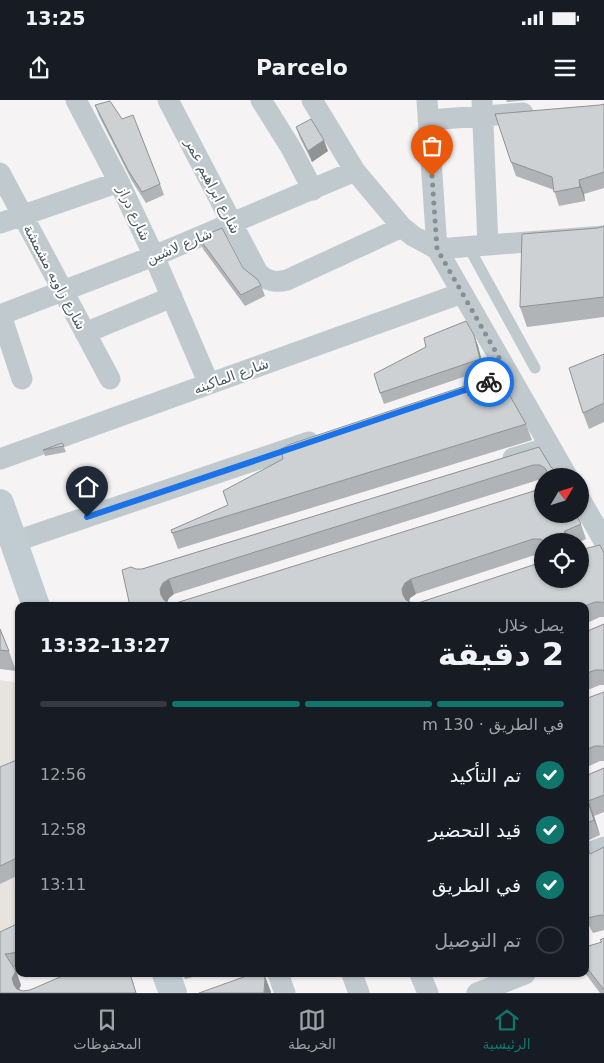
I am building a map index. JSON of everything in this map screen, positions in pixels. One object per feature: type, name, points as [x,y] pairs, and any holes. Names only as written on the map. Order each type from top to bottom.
[{"type":"street","name":"شارع دراز","points":[[76,100],[120,182],[209,384]]},
{"type":"street","name":"شارع ابراهيم عمر","points":[[168,100],[258,272],[268,280],[281,282],[402,227]]},
{"type":"street","points":[[261,100],[291,148],[312,190]]},
{"type":"street","points":[[312,100],[355,171],[402,227],[424,244],[437,249],[604,236]]},
{"type":"street","points":[[478,246],[482,108]]},
{"type":"street","points":[[539,112],[482,108],[428,110],[437,249],[562,468]]},
{"type":"street","name":"شارع لاشين","points":[[1,315],[154,256],[355,171]]},
{"type":"street","name":"شارع زاويه مشمشة","points":[[0,174],[110,380]]},
{"type":"street","points":[[0,224],[120,182]]},
{"type":"street","name":"شارع الماكينه","points":[[0,459],[462,294]]},
{"type":"street","points":[[85,332],[172,297]]},
{"type":"street","points":[[1,315],[22,379]]},
{"type":"street","points":[[453,394],[509,375]]},
{"type":"street","points":[[13,542],[331,435]]},
{"type":"street","points":[[494,464],[550,447]]},
{"type":"street","points":[[0,503],[35,602]]},
{"type":"street","points":[[589,522],[599,547]]},
{"type":"street","points":[[589,853],[604,847]]},
{"type":"street","points":[[167,977],[173,993]]},
{"type":"street","points":[[279,977],[286,993]]},
{"type":"street","points":[[353,977],[359,993]]},
{"type":"street","points":[[421,977],[428,993]]},
{"type":"street","points":[[477,993],[496,979]]},
{"type":"lane","points":[[478,246],[536,368]]},
{"type":"shaded area","points":[[0,680],[15,682],[15,933],[0,940]]},
{"type":"building","points":[[110,101],[122,119],[133,115],[160,184],[142,192],[128,170],[95,105]]},
{"type":"building","points":[[604,104],[604,172],[579,180],[580,187],[554,192],[552,177],[511,162],[495,114]]},
{"type":"building","points":[[311,119],[324,140],[308,151],[296,127]]},
{"type":"building","points":[[604,226],[604,297],[520,307],[522,234]]},
{"type":"building","points":[[222,228],[243,268],[257,279],[261,285],[241,295],[199,238]]},
{"type":"building","points":[[466,321],[474,335],[480,359],[380,393],[374,374],[426,347],[424,338]]},
{"type":"building","points":[[604,354],[604,403],[583,413],[569,368]]},
{"type":"building","points":[[498,375],[526,424],[172,533],[171,530],[228,505],[223,491],[283,459],[281,449],[291,444]]},
{"type":"building","points":[[62,443],[64,446],[43,450]]},
{"type":"building","points":[[539,447],[552,468],[533,465],[169,579],[163,583],[160,589],[161,595],[167,602],[129,602],[122,570],[131,567],[142,569]]},
{"type":"building","points":[[534,491],[534,523],[581,524],[564,533],[534,533],[534,539],[411,579],[405,583],[402,589],[403,595],[410,602],[179,602]]},
{"type":"building","points":[[600,545],[604,553],[604,603],[589,604],[589,602],[421,602],[534,565],[534,588],[589,588],[589,548]]},
{"type":"building","points":[[604,624],[604,671],[595,670],[589,672],[589,630]]},
{"type":"building","points":[[0,629],[9,651],[0,650]]},
{"type":"building","points":[[604,692],[604,747],[595,746],[589,748],[589,698]]},
{"type":"building","points":[[15,761],[15,859],[0,866],[0,767]]},
{"type":"building","points":[[604,768],[604,795],[589,801],[589,774]]},
{"type":"building","points":[[589,804],[594,820],[589,822]]},
{"type":"building","points":[[604,847],[604,916],[589,918],[589,852],[590,854]]},
{"type":"building","points":[[15,925],[15,953],[5,954],[15,969],[12,978],[17,989],[23,991],[30,990],[60,977],[131,977],[136,993],[0,993],[0,932]]},
{"type":"building","points":[[604,938],[604,990],[589,970],[589,946],[602,942],[600,940]]},
{"type":"building","points":[[244,977],[265,977],[264,993],[199,993]]},
{"type":"way so far","points":[[432,176],[437,249],[509,375],[489,382]]},
{"type":"route","points":[[87,517],[489,382]]}]
